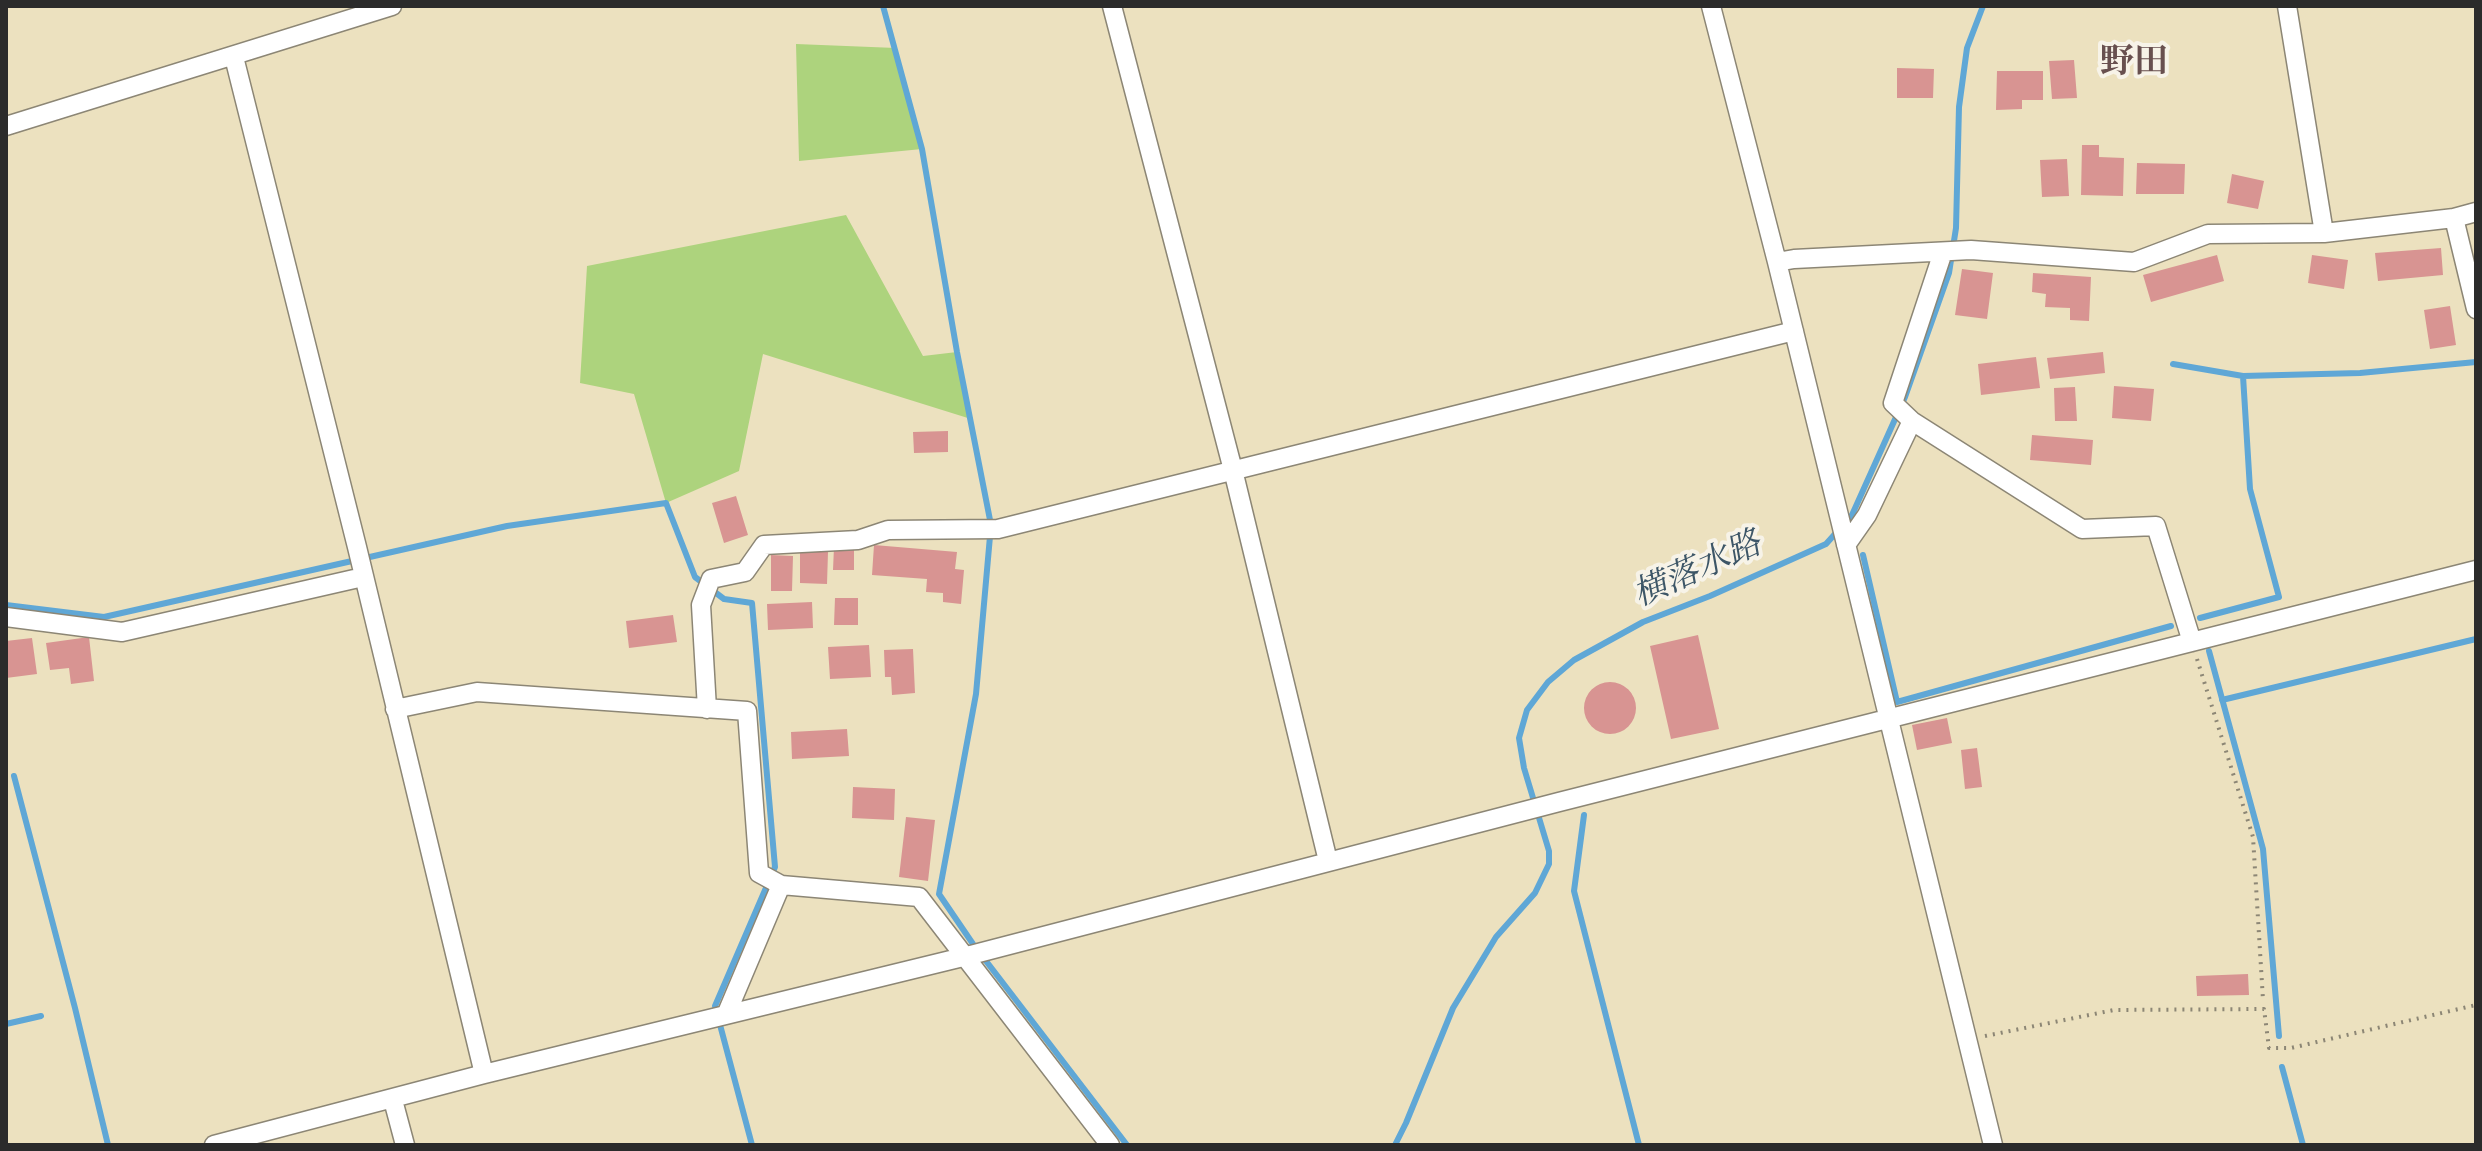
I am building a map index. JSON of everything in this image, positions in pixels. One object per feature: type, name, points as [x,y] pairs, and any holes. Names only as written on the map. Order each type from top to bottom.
[{"type":"street","points":[[6,126],[234,57],[356,11],[392,6]]},
{"type":"street","points":[[1112,6],[1233,470],[1328,861]]},
{"type":"street","points":[[1711,6],[1777,262],[1993,1145]]},
{"type":"street","points":[[2287,6],[2324,233]]},
{"type":"street","points":[[234,57],[357,547],[484,1074]]},
{"type":"street","points":[[1777,262],[1971,250],[2134,262],[2208,234],[2324,233],[2454,218],[2476,212]]},
{"type":"street","points":[[2454,218],[2476,309]]},
{"type":"street","points":[[1943,252],[1893,403],[1912,421],[2082,529],[2156,526],[2192,642]]},
{"type":"street","points":[[707,709],[701,605],[711,579],[745,572],[764,545],[858,540],[888,530],[990,530],[1794,331]]},
{"type":"street","points":[[1846,545],[1867,515],[1912,421]]},
{"type":"street","points":[[214,1145],[484,1074],[992,950],[1328,861],[2476,570]]},
{"type":"street","points":[[6,617],[122,632],[363,577]]},
{"type":"street","points":[[395,709],[477,692],[747,711],[759,873],[781,885],[919,897],[1110,1145]]},
{"type":"street","points":[[726,1015],[781,885]]},
{"type":"street","points":[[393,1100],[405,1145]]},
{"type":"path","points":[[2192,642],[2253,837],[2263,1000]]},
{"type":"path","points":[[1967,1040],[2114,1010],[2264,1009],[2269,1048],[2291,1048],[2476,1005]]},
{"type":"green space","points":[[796,44],[896,48],[922,149],[799,161]]},
{"type":"green space","points":[[846,215],[923,356],[957,352],[971,419],[763,354],[739,471],[666,503],[634,394],[580,383],[587,266]]},
{"type":"building","points":[[2074,60],[2077,98],[2052,99],[2049,61]]},
{"type":"building","points":[[1897,68],[1934,69],[1933,98],[1897,98]]},
{"type":"building","points":[[1997,71],[2043,71],[2043,100],[2022,100],[2022,109],[1996,110]]},
{"type":"building","points":[[2082,145],[2099,145],[2099,157],[2124,158],[2123,196],[2081,195]]},
{"type":"building","points":[[2067,159],[2069,196],[2042,197],[2040,160]]},
{"type":"building","points":[[2137,163],[2185,164],[2184,194],[2136,194]]},
{"type":"building","points":[[2232,174],[2264,181],[2258,209],[2227,203]]},
{"type":"building","points":[[2441,248],[2443,275],[2378,281],[2375,253]]},
{"type":"building","points":[[2217,255],[2224,281],[2151,302],[2143,275]]},
{"type":"building","points":[[2312,255],[2348,260],[2344,289],[2308,283]]},
{"type":"building","points":[[1962,269],[1993,273],[1987,319],[1955,315]]},
{"type":"building","points":[[2033,273],[2091,277],[2089,321],[2070,320],[2070,308],[2045,307],[2046,294],[2032,292]]},
{"type":"building","points":[[2450,306],[2456,345],[2430,349],[2424,310]]},
{"type":"building","points":[[2103,352],[2105,373],[2050,379],[2047,358]]},
{"type":"building","points":[[2036,357],[2040,388],[1981,395],[1978,364]]},
{"type":"building","points":[[2114,386],[2154,389],[2151,421],[2112,418]]},
{"type":"building","points":[[2075,387],[2077,421],[2055,421],[2054,388]]},
{"type":"building","points":[[948,431],[948,452],[914,453],[913,432]]},
{"type":"building","points":[[2032,435],[2093,440],[2091,465],[2030,460]]},
{"type":"building","points":[[736,496],[748,535],[724,543],[712,503]]},
{"type":"building","points":[[874,545],[957,552],[955,569],[964,570],[961,604],[943,602],[943,593],[926,592],[927,579],[872,575]]},
{"type":"building","points":[[834,547],[854,548],[854,570],[833,570]]},
{"type":"building","points":[[800,552],[828,552],[827,584],[800,583]]},
{"type":"building","points":[[771,555],[793,556],[792,591],[771,591]]},
{"type":"building","points":[[835,598],[858,598],[858,625],[834,625]]},
{"type":"building","points":[[812,602],[813,628],[768,630],[767,604]]},
{"type":"building","points":[[673,615],[677,642],[629,648],[626,621]]},
{"type":"building","points":[[1698,635],[1719,729],[1671,739],[1650,646]]},
{"type":"building","points":[[89,637],[94,681],[71,684],[69,668],[50,670],[46,643]]},
{"type":"building","points":[[32,638],[37,674],[6,678],[6,641]]},
{"type":"building","points":[[869,645],[871,677],[830,679],[828,647]]},
{"type":"building","points":[[913,649],[915,693],[892,695],[891,677],[885,677],[884,650]]},
{"type":"building","points":[[1610,682],[1628,690],[1636,708],[1628,726],[1610,734],[1592,726],[1584,708],[1592,690]]},
{"type":"building","points":[[1947,718],[1952,743],[1917,750],[1912,725]]},
{"type":"building","points":[[847,729],[849,756],[792,759],[791,732]]},
{"type":"building","points":[[1977,748],[1982,787],[1965,789],[1961,750]]},
{"type":"building","points":[[853,787],[895,789],[894,820],[852,818]]},
{"type":"building","points":[[906,817],[935,820],[928,881],[899,877]]},
{"type":"building","points":[[2248,974],[2249,995],[2197,996],[2196,976]]},
{"type":"waterway","points":[[883,6],[922,149],[991,525],[976,694],[939,894],[973,944],[1127,1145]]},
{"type":"waterway","name":"横落水路","points":[[1395,1145],[1453,1008],[1496,937],[1535,893],[1549,864],[1549,851],[1524,768],[1519,738],[1527,710],[1548,682],[1574,660],[1643,622],[1826,544],[1852,515],[1905,397],[1949,273],[1956,228],[1959,107],[1967,48],[1983,6]]},
{"type":"waterway","points":[[2173,364],[2243,376],[2360,373],[2476,362]]},
{"type":"waterway","points":[[2200,618],[2279,597],[2250,489],[2243,376]]},
{"type":"waterway","points":[[6,605],[104,617],[507,526],[666,503],[695,577],[724,599],[752,603],[775,867],[715,1006],[752,1145]]},
{"type":"waterway","points":[[1863,555],[1897,702],[2171,626]]},
{"type":"waterway","points":[[2222,700],[2476,639]]},
{"type":"waterway","points":[[2209,651],[2263,849],[2279,1036]]},
{"type":"waterway","points":[[14,776],[108,1145]]},
{"type":"waterway","points":[[1584,815],[1574,891],[1639,1145]]},
{"type":"waterway","points":[[6,1024],[41,1016]]},
{"type":"waterway","points":[[2282,1067],[2303,1145]]},
{"type":"district","name":"野田","points":[[2134,64]]}]
